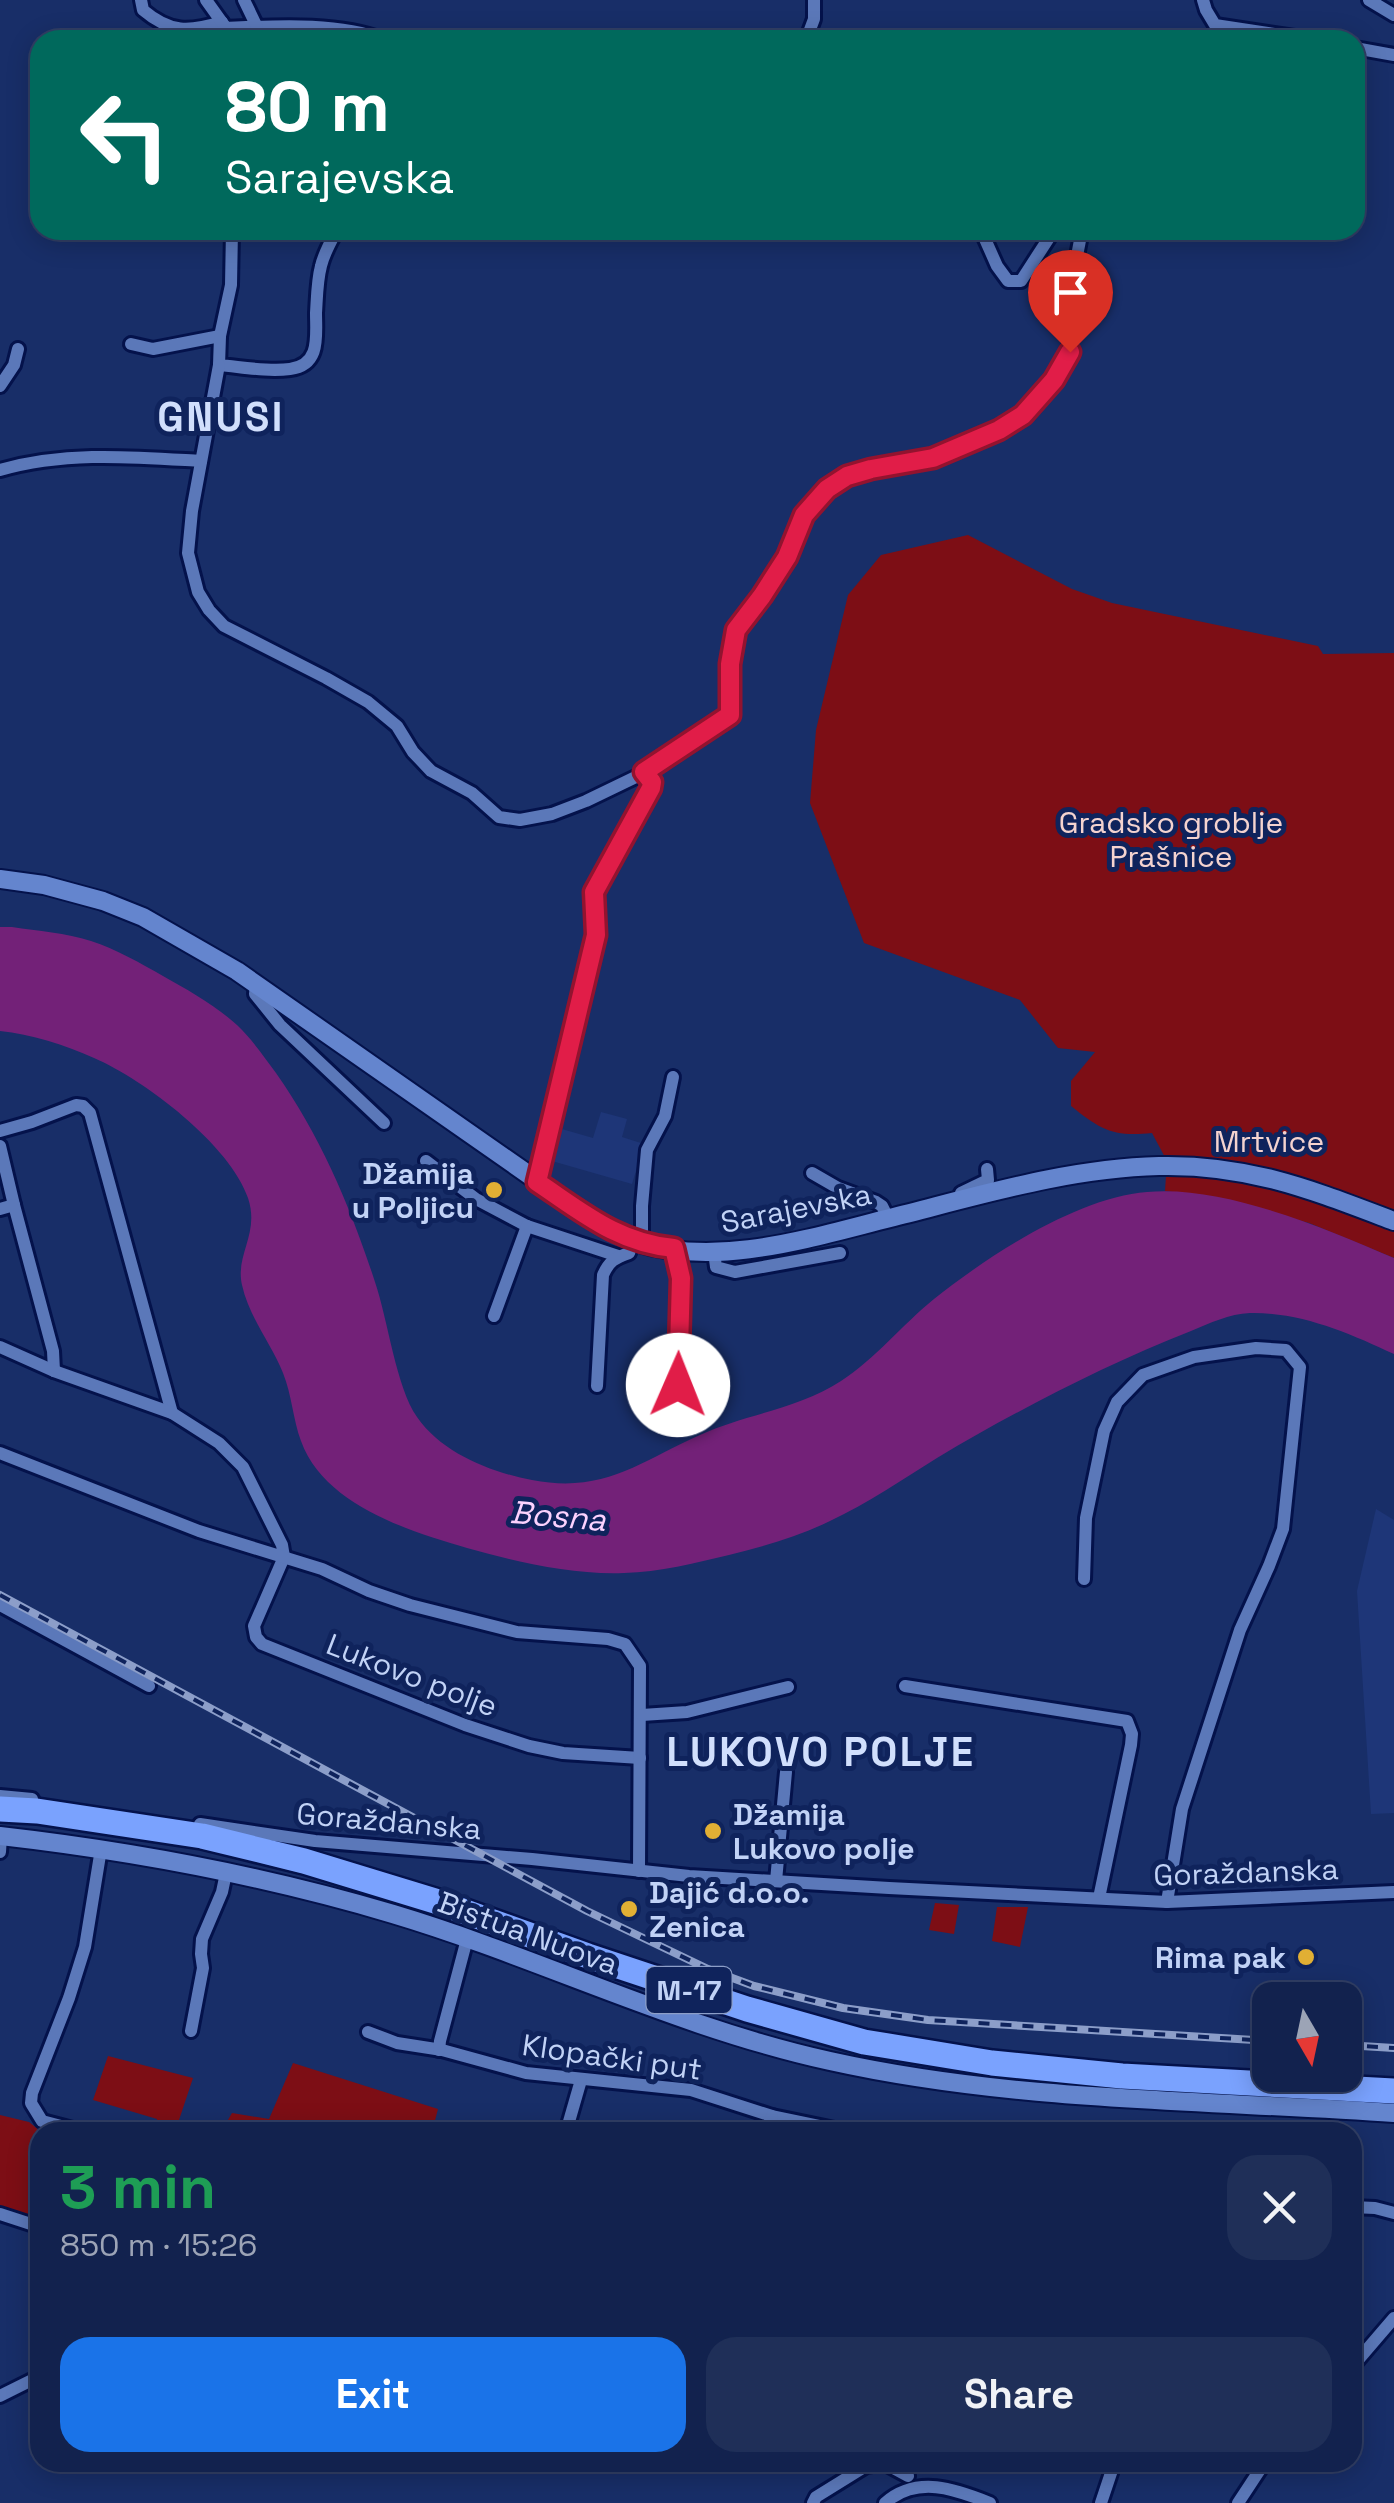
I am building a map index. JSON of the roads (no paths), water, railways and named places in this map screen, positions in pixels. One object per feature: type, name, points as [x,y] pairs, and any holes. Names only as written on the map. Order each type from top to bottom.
[{"type":"highway","name":"M-17","points":[[0,1809],[202,1836],[286,1856],[435,1901],[747,2009],[864,2042],[992,2063],[1122,2076],[1394,2092]]},
{"type":"main road","name":"Sarajevska","points":[[0,879],[44,885],[143,917],[256,983],[537,1182],[595,1221],[638,1242],[714,1252],[788,1243],[1091,1172],[1156,1166],[1214,1167],[1262,1175],[1394,1221]]},
{"type":"main road","name":"Bistua Nuova","points":[[0,1841],[101,1850],[226,1873],[394,1914],[736,2037],[830,2062],[1012,2089],[1394,2113]]},
{"type":"street","points":[[140,0],[143,10],[168,27],[183,30],[349,30]]},
{"type":"street","points":[[206,0],[225,30]]},
{"type":"street","points":[[244,0],[257,27]]},
{"type":"street","points":[[812,30],[814,0]]},
{"type":"street","points":[[1204,0],[1214,25],[1248,30]]},
{"type":"street","points":[[1369,0],[1394,15]]},
{"type":"street","points":[[1365,50],[1394,54]]},
{"type":"street","points":[[232,240],[231,285],[192,511],[188,553],[198,592],[224,626],[368,702],[397,726],[431,771],[472,793],[500,817],[520,820],[552,814],[586,801],[644,772],[730,715],[730,664],[736,630],[787,557],[804,515],[827,489],[847,476],[933,458],[999,430],[1023,415],[1054,380],[1070,352],[1068,312],[1080,240]]},
{"type":"street","points":[[219,365],[291,370],[313,357],[318,336],[321,264],[332,240]]},
{"type":"street","points":[[985,240],[1008,282],[1021,281],[1048,240]]},
{"type":"street","points":[[131,344],[154,350],[220,336]]},
{"type":"street","points":[[0,386],[14,366],[18,349]]},
{"type":"street","points":[[0,470],[66,457],[201,461]]},
{"type":"street","points":[[537,1182],[596,935],[594,892],[651,788],[652,782],[644,772]]},
{"type":"street","points":[[256,983],[255,994],[280,1025],[384,1124]]},
{"type":"street","points":[[596,1386],[603,1275],[608,1263],[629,1253],[638,1242],[647,1150],[665,1116],[673,1077]]},
{"type":"street","points":[[0,1131],[76,1105],[90,1113],[172,1413]]},
{"type":"street","points":[[0,1146],[7,1207],[54,1351],[54,1371]]},
{"type":"street","points":[[426,1161],[476,1199],[527,1226],[618,1256]]},
{"type":"street","points":[[962,1200],[962,1192],[988,1180],[987,1168]]},
{"type":"street","points":[[812,1172],[838,1188],[876,1202],[888,1218]]},
{"type":"street","points":[[494,1316],[527,1226]]},
{"type":"street","points":[[674,1248],[681,1278],[678,1385]]},
{"type":"street","points":[[714,1252],[716,1268],[735,1272],[840,1253]]},
{"type":"street","points":[[0,1348],[172,1413],[219,1443],[243,1467],[282,1545],[284,1557]]},
{"type":"street","points":[[1084,1579],[1086,1518],[1104,1431],[1117,1402],[1144,1375],[1194,1358],[1256,1348],[1286,1350],[1300,1367],[1283,1529],[1240,1630],[1182,1809],[1168,1902]]},
{"type":"street","points":[[0,1453],[199,1530],[322,1569],[383,1596],[517,1632],[608,1639],[626,1644],[640,1666],[639,1871]]},
{"type":"street","name":"Lukovo polje","points":[[284,1557],[254,1626],[262,1644],[465,1725],[529,1746],[563,1753],[640,1758]]},
{"type":"street","points":[[0,1605],[149,1686]]},
{"type":"street","name":"Goraždanska","points":[[905,1686],[1127,1721],[1131,1745],[1099,1898]]},
{"type":"street","points":[[642,1715],[687,1712],[788,1688]]},
{"type":"street","points":[[776,1881],[786,1772]]},
{"type":"street","name":"Goraždanska","points":[[0,1796],[314,1842],[776,1881],[1168,1902],[1394,1892]]},
{"type":"street","points":[[46,2122],[32,2103],[32,2092],[85,1947],[101,1850]]},
{"type":"street","points":[[191,2032],[203,1968],[202,1939],[226,1873]]},
{"type":"street","points":[[440,2050],[467,1939]]},
{"type":"street","name":"Klopački put","points":[[368,2032],[396,2043],[526,2072],[691,2090],[801,2122]]},
{"type":"street","points":[[569,2122],[581,2080]]},
{"type":"street","points":[[770,2122],[772,2116]]},
{"type":"street","points":[[1362,2207],[1394,2213]]},
{"type":"street","points":[[0,2214],[30,2224]]},
{"type":"street","points":[[1362,2356],[1394,2318]]},
{"type":"street","points":[[0,2396],[30,2381]]},
{"type":"street","points":[[812,2503],[856,2472]]},
{"type":"street","points":[[1101,2503],[1111,2472]]},
{"type":"street","points":[[1238,2503],[1258,2472]]},
{"type":"street","points":[[884,2503],[897,2493],[909,2475],[990,2503]]},
{"type":"water","name":"Bosna","points":[[0,927],[72,936],[110,948],[201,998],[242,1030],[292,1097],[345,1200],[380,1297],[403,1389],[417,1417],[453,1451],[500,1472],[557,1483],[601,1479],[717,1428],[808,1398],[853,1372],[934,1299],[1007,1248],[1092,1205],[1147,1192],[1208,1195],[1241,1202],[1305,1222],[1394,1258],[1394,1354],[1342,1332],[1288,1316],[1250,1313],[1227,1317],[1059,1391],[818,1527],[768,1545],[677,1567],[604,1573],[565,1570],[444,1541],[371,1512],[328,1482],[312,1463],[298,1433],[283,1373],[242,1285],[251,1211],[238,1178],[224,1157],[183,1116],[115,1068],[36,1037],[0,1031]]},
{"type":"railway","points":[[0,1595],[587,1911],[708,1969],[754,1986],[843,2008],[928,2020],[1252,2040]]},
{"type":"railway","points":[[1362,2046],[1394,2048]]},
{"type":"place","name":"Džamija u Poljicu","points":[[494,1190]]},
{"type":"place","name":"Džamija Lukovo polje","points":[[713,1831]]},
{"type":"place","name":"Dajić d.o.o. Zenica","points":[[629,1909]]},
{"type":"place","name":"Rima pak","points":[[1306,1957]]},
{"type":"district","name":"GNUSI","points":[[221,417]]},
{"type":"district","name":"LUKOVO POLJE","points":[[821,1752]]},
{"type":"park label","name":"Gradsko groblje Prašnice","points":[[1171,839]]},
{"type":"park label","name":"Mrtvice","points":[[1269,1141]]}]
